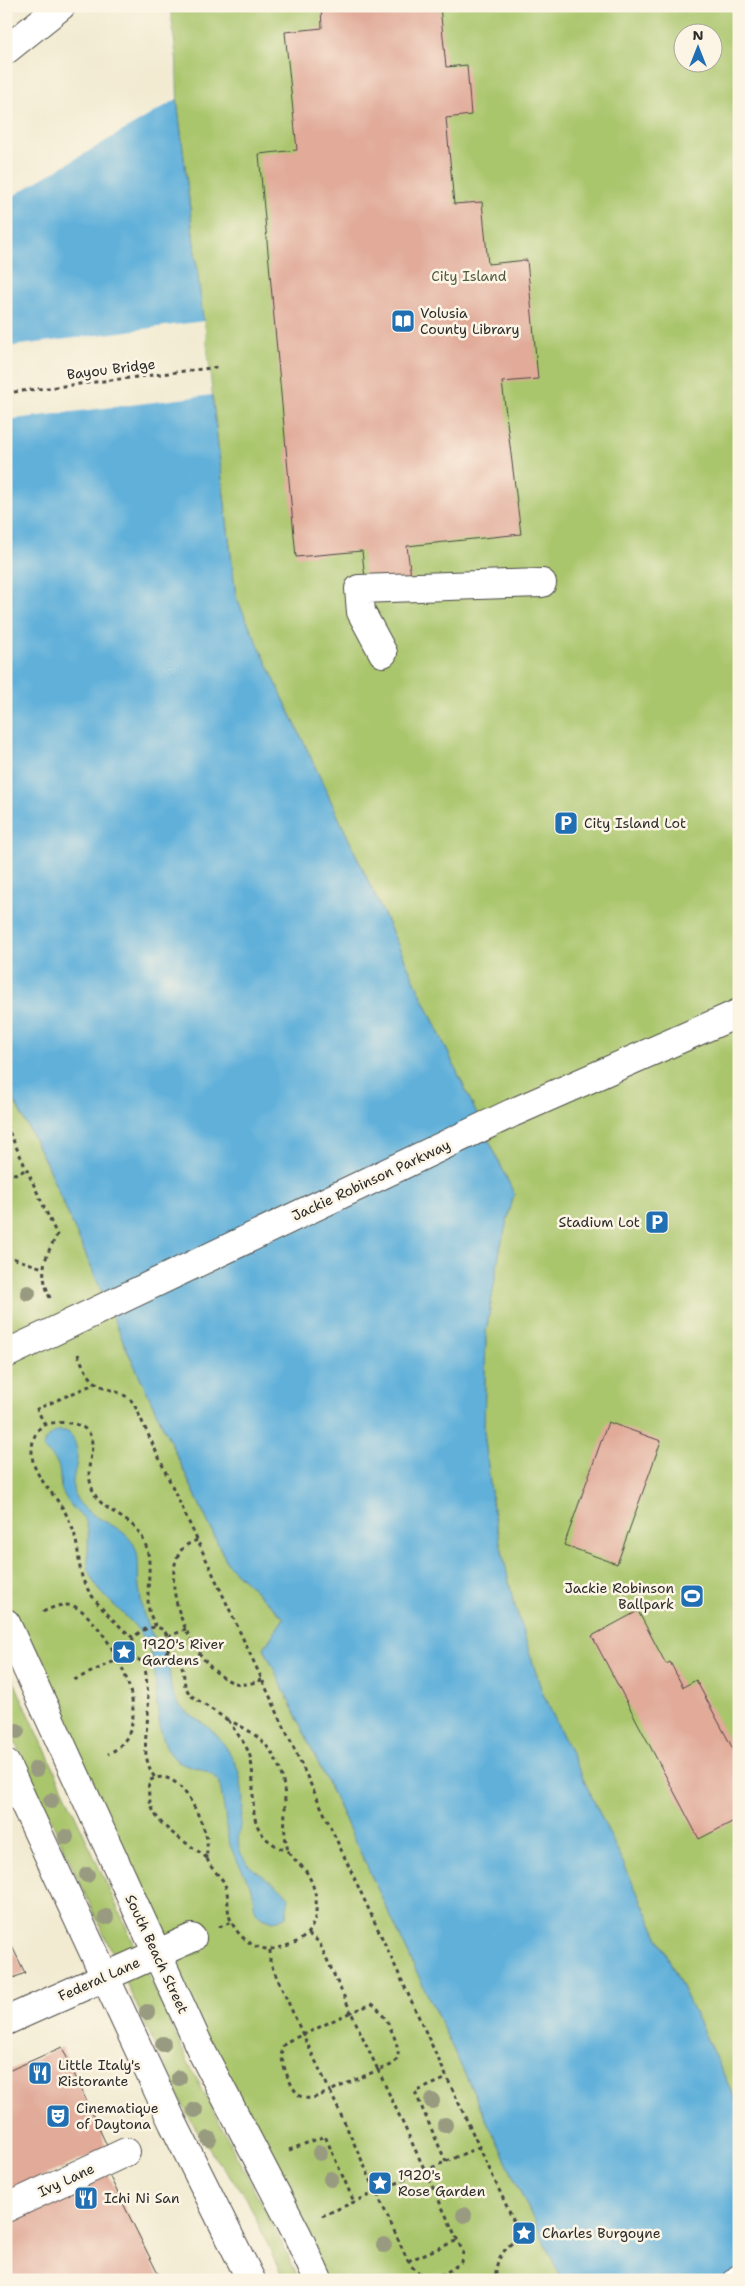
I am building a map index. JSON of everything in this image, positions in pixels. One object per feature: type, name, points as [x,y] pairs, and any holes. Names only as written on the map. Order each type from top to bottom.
[{"type":"street","points":[[6,50],[61,6]]},
{"type":"street","points":[[383,653],[361,612],[359,589],[542,583]]},
{"type":"street","name":"Jackie Robinson Parkway","points":[[6,1354],[512,1113],[739,1013]]},
{"type":"street","name":"South Beach Street","points":[[6,1623],[202,2052],[318,2280]]},
{"type":"street","points":[[6,1764],[173,2123],[251,2280]]},
{"type":"street","name":"Federal Lane","points":[[6,2021],[192,1938]]},
{"type":"street","name":"Ivy Lane","points":[[6,2208],[126,2152]]},
{"type":"path","name":"Bayou Bridge","points":[[6,393],[218,367]]},
{"type":"path","points":[[6,1125],[57,1235],[42,1273],[50,1298]]},
{"type":"path","points":[[6,1170],[10,1174],[16,1174],[27,1169]]},
{"type":"path","points":[[6,1256],[43,1268]]},
{"type":"path","points":[[78,1354],[87,1373],[96,1383],[120,1391],[130,1398],[134,1404],[520,2237],[510,2243],[496,2265],[497,2280]]},
{"type":"path","points":[[45,1425],[37,1409],[96,1383]]},
{"type":"path","points":[[133,1638],[86,1588],[78,1567],[76,1539],[66,1514],[34,1468],[32,1445],[34,1436],[45,1425],[57,1422],[75,1424],[86,1431],[92,1439],[93,1451],[89,1470],[94,1492],[103,1504],[129,1522],[138,1531],[146,1547],[150,1574],[149,1610],[156,1627]]},
{"type":"path","points":[[198,1540],[185,1546],[179,1553],[176,1566],[176,1600],[179,1616],[200,1655],[218,1674],[243,1684],[262,1680]]},
{"type":"path","points":[[43,1612],[60,1605],[72,1606],[84,1612],[111,1645],[119,1660],[130,1690],[134,1711],[126,1739],[117,1749],[108,1754]]},
{"type":"path","points":[[149,1627],[156,1627],[164,1630],[168,1637],[168,1650],[163,1658],[145,1663],[138,1662],[132,1654],[133,1638],[138,1632],[149,1627]]},
{"type":"path","points":[[168,1637],[186,1629]]},
{"type":"path","points":[[168,1650],[179,1660],[183,1669],[185,1686],[190,1695],[229,1721],[245,1728],[259,1739],[280,1765],[284,1779],[284,1832],[289,1852],[305,1870],[315,1895],[313,1925],[298,1942],[270,1950],[253,1945],[243,1938],[230,1916],[226,1886],[207,1858],[159,1822],[149,1798],[149,1781],[154,1778],[167,1777],[177,1782],[184,1791],[198,1813],[206,1835],[207,1858]]},
{"type":"path","points":[[74,1680],[132,1654]]},
{"type":"path","points":[[145,1663],[148,1714],[145,1749],[146,1762],[154,1778]]},
{"type":"path","points":[[229,1721],[246,1746],[251,1759],[253,1811],[261,1835],[277,1848],[289,1852]]},
{"type":"path","points":[[270,1950],[270,1962],[408,2261],[416,2273],[425,2277],[436,2276],[453,2269],[461,2262],[463,2252],[458,2240],[319,1942],[307,1933]]},
{"type":"path","points":[[372,2004],[378,2006],[383,2014],[398,2047],[399,2054],[396,2061],[330,2091],[310,2098],[300,2097],[295,2091],[282,2064],[280,2053],[283,2046],[303,2035],[372,2004]]},
{"type":"path","points":[[446,2162],[415,2092],[447,2078]]},
{"type":"path","points":[[289,2150],[325,2136],[354,2202]]},
{"type":"path","points":[[320,2217],[479,2147]]},
{"type":"path","points":[[408,2261],[458,2240]]},
{"type":"path","points":[[485,2280],[496,2275]]},
{"type":"green space","name":"City Island","points":[[170,6],[739,6],[739,2107],[542,1692],[513,1600],[493,1510],[484,1431],[486,1333],[500,1249],[514,1194],[236,597],[177,99],[176,59]]},
{"type":"green space","points":[[6,1084],[45,1161],[124,1343],[228,1565],[284,1618],[264,1648],[562,2280],[318,2280],[6,1623]]},
{"type":"green space","points":[[6,1664],[187,2060],[283,2245],[299,2280],[284,2280],[246,2197],[215,2158],[187,2114],[6,1723]]},
{"type":"water","points":[[6,6],[170,6],[176,59],[177,99],[236,597],[514,1194],[500,1249],[486,1333],[484,1431],[493,1510],[513,1600],[542,1692],[739,2107],[739,2280],[562,2280],[264,1648],[284,1618],[228,1565],[124,1343],[45,1161],[6,1084]]},
{"type":"water","points":[[57,1431],[68,1431],[77,1449],[73,1489],[80,1504],[95,1516],[119,1530],[133,1543],[138,1559],[139,1587],[144,1615],[149,1629],[167,1660],[172,1690],[176,1700],[183,1709],[217,1736],[236,1764],[241,1780],[243,1798],[239,1847],[249,1865],[285,1892],[289,1898],[286,1916],[281,1919],[273,1921],[265,1919],[260,1917],[255,1910],[251,1887],[229,1840],[218,1781],[208,1772],[180,1762],[170,1753],[164,1742],[158,1718],[154,1666],[147,1643],[132,1623],[97,1587],[91,1577],[88,1564],[88,1529],[86,1522],[76,1512],[63,1493],[57,1463],[43,1447],[45,1440]]},
{"type":"pier","points":[[6,6],[170,6],[176,59],[177,99],[6,200]]},
{"type":"pier","points":[[204,321],[212,395],[6,420],[6,347]]},
{"type":"building","name":"Volusia County Library","points":[[321,6],[440,6],[446,67],[467,65],[471,115],[446,118],[454,204],[482,202],[488,264],[527,260],[538,379],[502,382],[521,534],[407,546],[413,592],[367,597],[362,551],[296,557],[259,154],[297,150],[285,32],[322,28]]},
{"type":"building","points":[[608,1422],[661,1441],[617,1564],[564,1545]]},
{"type":"building","points":[[638,1611],[666,1664],[670,1662],[683,1687],[696,1680],[739,1760],[739,1792],[735,1794],[739,1801],[739,1828],[732,1822],[699,1839],[592,1636]]},
{"type":"building","points":[[6,1934],[25,1973],[6,1981]]},
{"type":"building","points":[[62,2047],[108,2148],[6,2193],[6,2072]]},
{"type":"building","points":[[106,2169],[161,2280],[6,2280],[6,2216]]},
{"type":"place","name":"Volusia County Library","points":[[403,321]]},
{"type":"place","name":"City Island Lot","points":[[566,823]]},
{"type":"place","name":"Stadium Lot","points":[[657,1222]]},
{"type":"place","name":"Jackie Robinson Ballpark","points":[[692,1596]]},
{"type":"place","name":"1920's River Gardens","points":[[124,1652]]},
{"type":"place","name":"Little Italy's Ristorante","points":[[40,2073]]},
{"type":"place","name":"Cinematique of Daytona","points":[[58,2116]]},
{"type":"place","name":"1920's Rose Garden","points":[[380,2183]]},
{"type":"place","name":"Ichi Ni San","points":[[86,2198]]},
{"type":"place","name":"Charles Burgoyne","points":[[524,2233]]}]
